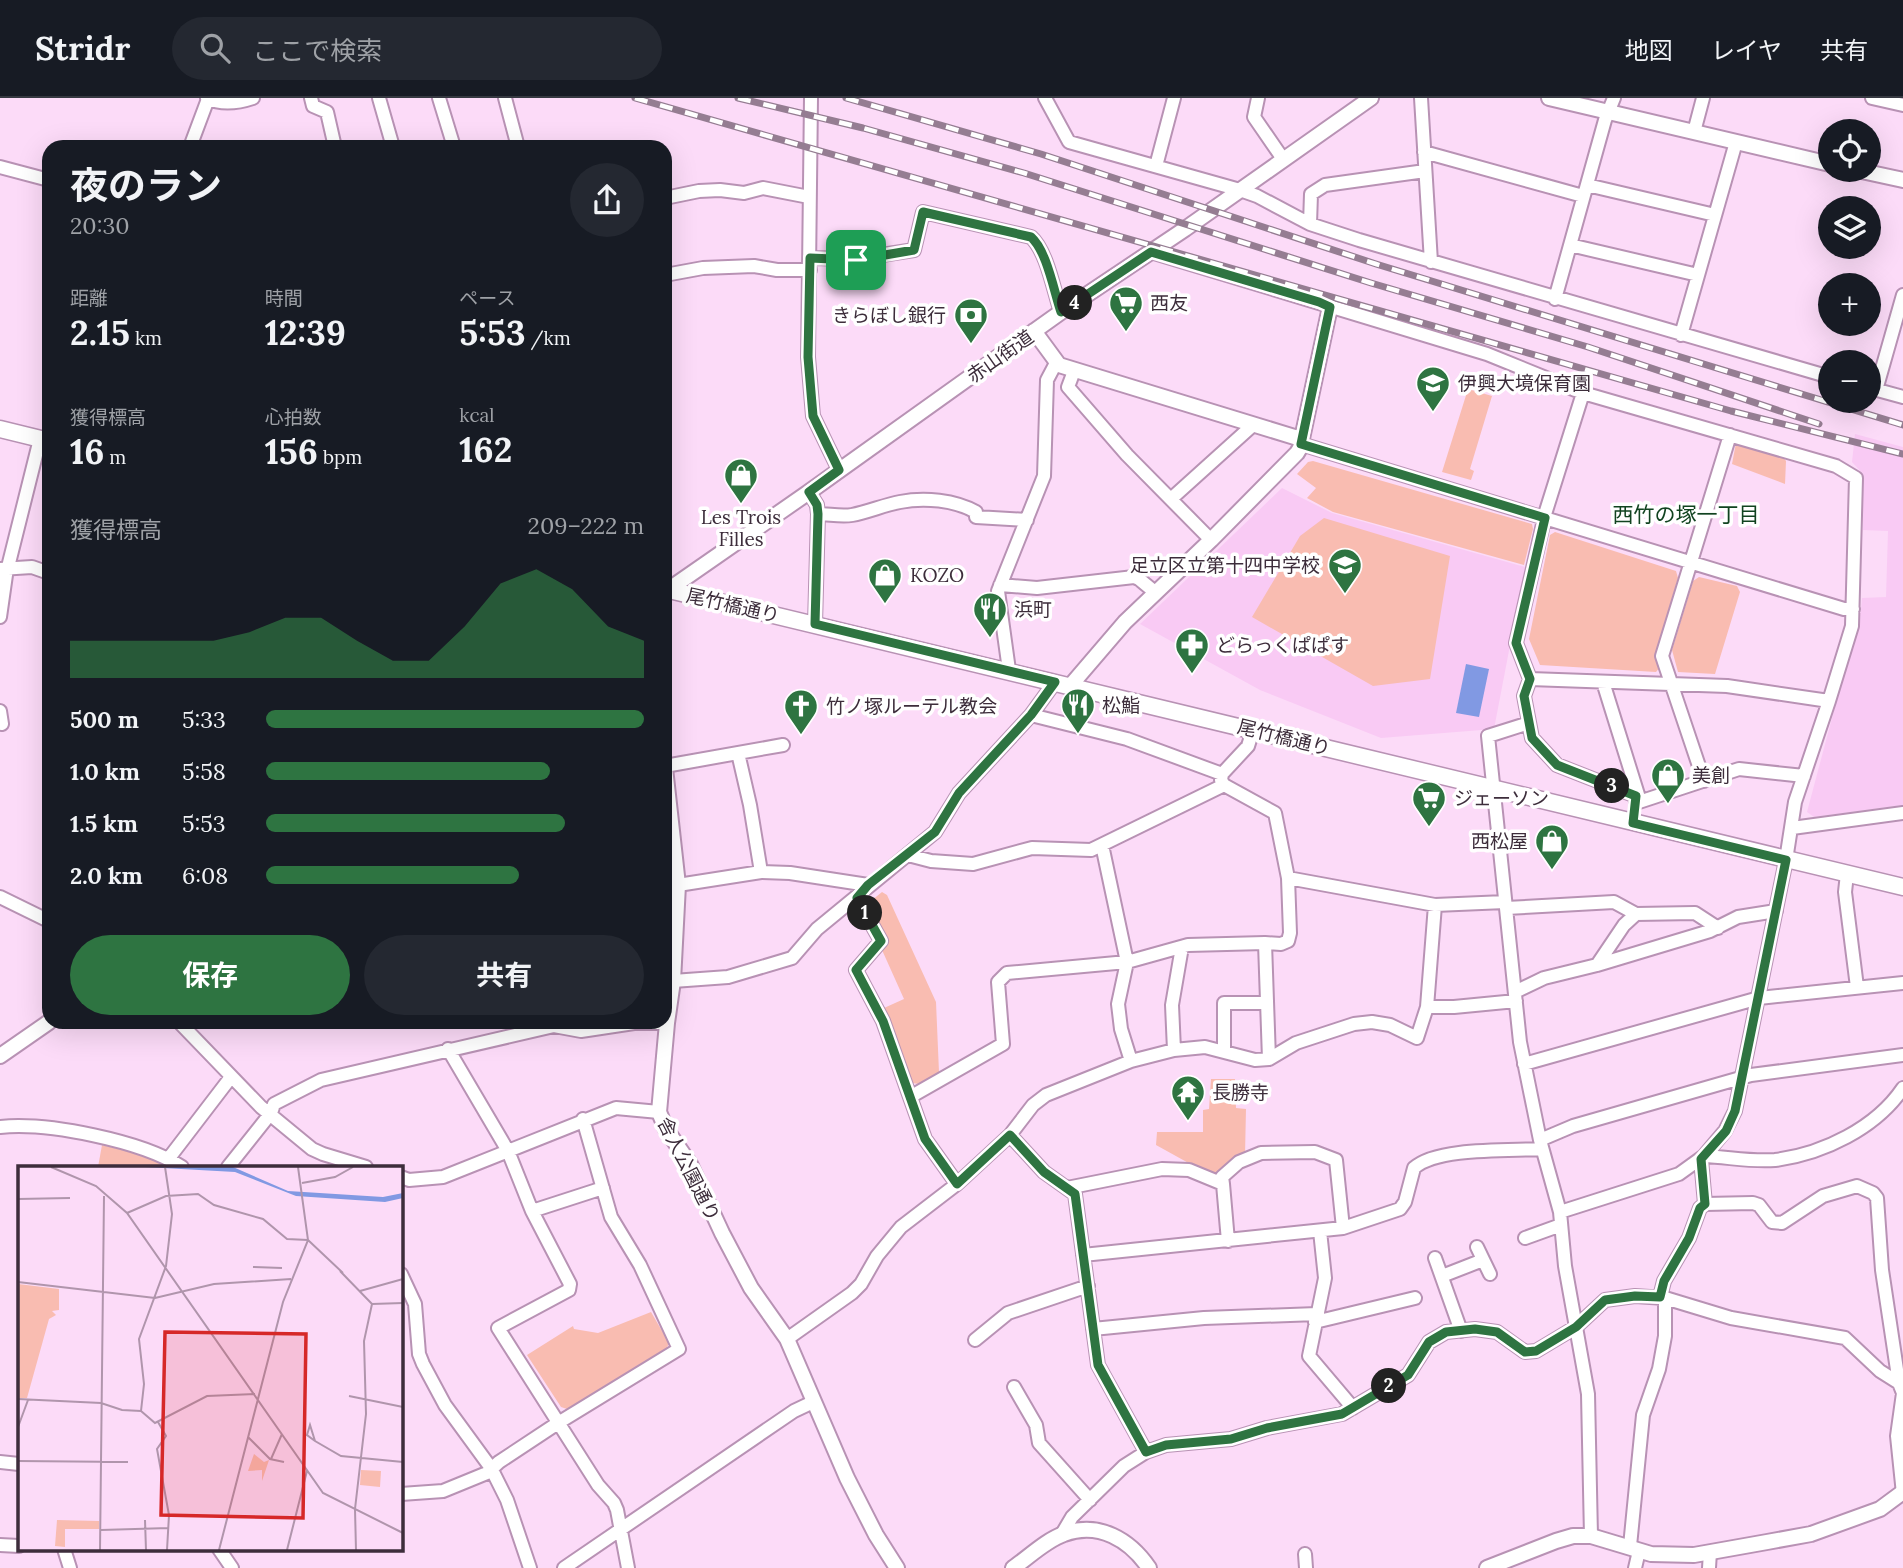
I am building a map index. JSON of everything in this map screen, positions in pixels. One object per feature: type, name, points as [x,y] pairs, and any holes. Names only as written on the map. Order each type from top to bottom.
[{"type":"main road","points":[[0,429],[42,439]]},
{"type":"main road","name":"尾竹橋通り","points":[[672,591],[1009,670],[1903,887]]},
{"type":"street","points":[[193,140],[208,98],[222,103],[242,102],[253,98]]},
{"type":"street","points":[[311,98],[313,106],[327,112],[333,140]]},
{"type":"street","points":[[379,98],[391,140]]},
{"type":"street","points":[[439,98],[452,140]]},
{"type":"street","points":[[505,98],[516,140]]},
{"type":"street","points":[[811,98],[808,357],[813,416],[839,470]]},
{"type":"street","points":[[1045,98],[1069,142],[1240,190],[1310,224],[1431,262],[1818,374]]},
{"type":"street","points":[[1156,166],[1174,98]]},
{"type":"street","points":[[1258,98],[1254,117],[1283,159]]},
{"type":"street","name":"赤山街道","points":[[672,586],[1371,98]]},
{"type":"street","points":[[1421,98],[1431,262]]},
{"type":"street","points":[[1549,98],[1611,105],[1694,132],[1818,161]]},
{"type":"street","points":[[1694,132],[1703,98]]},
{"type":"street","points":[[1872,98],[1903,105]]},
{"type":"street","points":[[1555,299],[1611,105]]},
{"type":"street","points":[[1681,335],[1736,142]]},
{"type":"street","points":[[1424,152],[1585,191],[1714,215]]},
{"type":"street","points":[[0,167],[42,178]]},
{"type":"street","points":[[1310,224],[1311,194],[1325,185],[1425,171]]},
{"type":"street","points":[[1881,175],[1903,180]]},
{"type":"street","points":[[672,197],[699,191],[744,193],[763,188],[809,197]]},
{"type":"street","points":[[672,274],[703,268],[754,266],[777,270],[914,250],[923,212],[1031,237],[1037,242],[1061,312]]},
{"type":"street","points":[[1570,245],[1698,275]]},
{"type":"street","points":[[1151,252],[1487,354],[1583,393],[1836,466],[1856,478],[1852,626],[1794,802],[1786,860],[1735,1111],[1726,1131],[1703,1157],[1679,1174],[1561,1219],[1525,1238]]},
{"type":"street","points":[[1881,364],[1903,295]]},
{"type":"street","points":[[673,981],[728,977],[792,958],[817,929],[935,832],[959,793],[1031,715],[1297,453],[1330,307]]},
{"type":"street","points":[[1034,331],[1055,363],[1074,371],[1690,563],[1844,609],[1853,609]]},
{"type":"street","points":[[1009,670],[998,591],[1044,476],[1047,380],[1055,363]]},
{"type":"street","points":[[1074,371],[1068,387],[1128,455],[1211,540]]},
{"type":"street","points":[[1881,391],[1903,397]]},
{"type":"street","points":[[1583,393],[1545,518],[1516,643],[1530,679],[1524,696],[1532,738],[1557,765],[1637,797],[1704,781],[1739,769],[1804,776]]},
{"type":"street","points":[[1172,498],[1253,425]]},
{"type":"street","points":[[1704,781],[1662,656],[1730,435]]},
{"type":"street","points":[[0,617],[4,568],[42,449]]},
{"type":"street","points":[[809,492],[817,505],[818,514],[815,624]]},
{"type":"street","points":[[818,514],[848,516],[901,501],[932,501],[963,505],[976,512],[976,517],[1027,520]]},
{"type":"street","points":[[4,568],[32,567],[42,571]]},
{"type":"street","points":[[1000,585],[1037,588],[1134,577],[1156,593]]},
{"type":"street","points":[[1530,679],[1727,686],[1829,701]]},
{"type":"street","points":[[1602,682],[1637,797],[1633,823]]},
{"type":"street","points":[[910,1097],[1003,1044],[998,982],[1007,973],[1127,962],[1182,947],[1280,944],[1288,941],[1288,878],[1275,813],[1223,779],[1127,739],[1031,715]]},
{"type":"street","points":[[1529,723],[1488,736],[1524,1065],[1541,1145],[1561,1219],[1565,1266],[1588,1394],[1591,1536]]},
{"type":"street","points":[[908,855],[931,861],[973,863],[1032,848],[1091,850],[1223,779],[1248,746],[1253,730]]},
{"type":"street","points":[[672,772],[783,745]]},
{"type":"street","points":[[738,754],[761,872]]},
{"type":"street","points":[[1792,828],[1903,813]]},
{"type":"street","name":"舎人公園通り","points":[[672,830],[678,885],[672,988]]},
{"type":"street","points":[[1102,845],[1127,962],[1118,1004],[1121,1029],[1131,1060]]},
{"type":"street","points":[[678,885],[761,872],[790,873],[868,885]]},
{"type":"street","points":[[1847,874],[1845,892],[1857,987]]},
{"type":"street","points":[[1288,878],[1435,905],[1614,902],[1636,914],[1695,913],[1718,928]]},
{"type":"street","points":[[0,897],[42,918]]},
{"type":"street","points":[[857,898],[881,941],[856,970],[883,1021],[925,1139],[957,1184]]},
{"type":"street","points":[[787,1339],[852,1293],[901,1227],[957,1184],[1010,1135],[1033,1105],[1046,1095],[1131,1060],[1174,1050],[1205,1047],[1255,1060],[1269,1059],[1296,1043],[1354,1024],[1372,1022],[1390,1025],[1417,1038],[1427,1007],[1435,905]]},
{"type":"street","points":[[1427,1007],[1454,1007],[1516,997],[1544,978],[1597,965],[1718,928],[1738,916],[1776,911]]},
{"type":"street","points":[[1597,965],[1624,925],[1636,914]]},
{"type":"street","points":[[1265,943],[1269,1059]]},
{"type":"street","points":[[1174,1050],[1172,1005],[1182,947]]},
{"type":"street","points":[[1524,1065],[1759,998],[1903,983]]},
{"type":"street","points":[[1224,1052],[1224,1003],[1266,1003]]},
{"type":"street","points":[[0,1056],[42,1027]]},
{"type":"street","points":[[186,1029],[261,1107],[312,1149],[363,1166]]},
{"type":"street","points":[[229,1166],[271,1113],[274,1104],[321,1080],[540,1029]]},
{"type":"street","points":[[575,1029],[594,1029]]},
{"type":"street","name":"舎人公園通り","points":[[666,1029],[659,1112],[666,1129],[690,1164],[751,1288],[787,1339],[865,1515],[897,1568]]},
{"type":"street","points":[[448,1049],[508,1151],[532,1211],[570,1284],[569,1290],[498,1328],[598,1485],[614,1503],[622,1527],[628,1568]]},
{"type":"street","points":[[1083,1255],[1343,1228],[1400,1209],[1405,1202],[1414,1168],[1427,1160],[1478,1151],[1541,1145],[1573,1126],[1741,1078],[1903,1055]]},
{"type":"street","points":[[169,1158],[231,1077]]},
{"type":"street","points":[[1703,1157],[1774,1160],[1811,1153],[1835,1143],[1881,1114],[1903,1088]]},
{"type":"street","points":[[403,1182],[443,1177],[615,1108],[659,1112]]},
{"type":"street","points":[[402,1494],[443,1491],[486,1473],[558,1423],[679,1349],[640,1265],[611,1217],[583,1119]]},
{"type":"street","points":[[0,1127],[66,1130],[147,1150],[169,1158],[181,1166]]},
{"type":"street","points":[[1010,1135],[1044,1172],[1075,1194],[1098,1365],[1146,1452]]},
{"type":"street","points":[[1228,1241],[1222,1177],[1238,1162],[1261,1153],[1315,1152],[1336,1160],[1343,1228]]},
{"type":"street","points":[[1703,1157],[1705,1204]]},
{"type":"street","points":[[1067,1188],[1162,1169],[1189,1170],[1223,1184]]},
{"type":"street","points":[[1495,1567],[1556,1541],[1591,1536],[1634,1548],[1651,1554],[1694,1555],[1811,1535],[1880,1510],[1903,1493],[1897,1436],[1901,1390],[1882,1269],[1877,1198],[1874,1193],[1857,1186],[1823,1196],[1782,1223],[1772,1222],[1759,1205],[1754,1203],[1705,1204],[1700,1208],[1689,1238],[1664,1281],[1665,1336],[1660,1369],[1643,1415],[1634,1548],[1635,1568]]},
{"type":"street","points":[[532,1211],[603,1188]]},
{"type":"street","points":[[1320,1231],[1325,1278],[1309,1356],[1353,1408]]},
{"type":"street","points":[[1477,1247],[1490,1274]]},
{"type":"street","points":[[1435,1258],[1461,1331]]},
{"type":"street","points":[[1442,1276],[1483,1260]]},
{"type":"street","points":[[402,1276],[415,1304],[419,1354],[423,1364],[445,1405],[491,1468],[507,1500],[530,1568]]},
{"type":"street","points":[[975,1340],[1008,1313],[1088,1286]]},
{"type":"street","points":[[1062,1534],[1068,1521],[1124,1466],[1146,1452],[1166,1445],[1231,1439],[1267,1428],[1342,1414],[1408,1375],[1429,1342],[1446,1332],[1475,1329],[1497,1332],[1525,1352],[1536,1351],[1576,1327],[1605,1300],[1635,1296],[1663,1298],[1731,1318],[1845,1338],[1901,1390]]},
{"type":"street","points":[[1093,1329],[1204,1318],[1316,1318],[1415,1298]]},
{"type":"street","points":[[1014,1387],[1035,1424],[1039,1443],[1090,1500]]},
{"type":"street","points":[[564,1568],[794,1411],[813,1402]]},
{"type":"street","points":[[0,1462],[18,1464]]},
{"type":"street","points":[[1013,1568],[1062,1534],[1077,1531],[1113,1534],[1129,1543],[1149,1568]]},
{"type":"street","points":[[0,1545],[18,1546]]},
{"type":"street","points":[[64,1550],[70,1568]]},
{"type":"street","points":[[220,1550],[232,1568]]},
{"type":"street","points":[[1709,1568],[1710,1552]]},
{"type":"street","points":[[1305,1554],[1306,1568]]},
{"type":"shaded area","points":[[1468,389],[1492,396],[1470,469],[1474,471],[1471,480],[1442,472]]},
{"type":"shaded area","points":[[1855,434],[1903,447],[1903,805],[1814,817],[1807,812],[1862,598],[1886,597],[1888,531],[1863,530],[1863,474],[1852,462]]},
{"type":"shaded area","points":[[1736,443],[1783,457],[1786,461],[1785,484],[1732,464]]},
{"type":"shaded area","points":[[1313,461],[1532,524],[1524,565],[1333,512],[1307,498],[1316,488],[1297,474],[1308,462]]},
{"type":"shaded area","name":"足立区立第十四中学校","points":[[1282,488],[1332,513],[1525,567],[1494,729],[1381,738],[1260,690],[1140,624]]},
{"type":"shaded area","points":[[1324,518],[1450,556],[1430,679],[1373,686],[1252,617],[1300,536]]},
{"type":"shaded area","points":[[1555,532],[1676,571],[1678,578],[1656,652],[1661,666],[1656,672],[1540,665],[1529,639],[1550,535]]},
{"type":"shaded area","points":[[1699,577],[1737,586],[1740,592],[1715,674],[1678,672],[1672,650],[1693,581]]},
{"type":"shaded area","points":[[882,892],[887,895],[936,1002],[939,1072],[919,1084],[912,1083],[884,1008],[904,999],[882,950],[888,943],[870,909],[871,901]]},
{"type":"shaded area","points":[[1211,1079],[1235,1079],[1236,1108],[1246,1109],[1245,1155],[1212,1176],[1156,1145],[1157,1132],[1203,1132],[1203,1110],[1209,1109]]},
{"type":"shaded area","points":[[102,1145],[143,1155],[167,1166],[98,1166]]},
{"type":"shaded area","points":[[651,1312],[669,1343],[666,1350],[567,1409],[561,1407],[527,1355],[573,1326],[574,1329],[598,1333]]},
{"type":"water","points":[[1466,664],[1489,669],[1479,717],[1456,713]]},
{"type":"railway","points":[[635,98],[1731,411],[1903,454]]},
{"type":"railway","points":[[738,98],[863,128],[1024,173],[1371,283],[1588,347],[1819,424]]},
{"type":"railway","points":[[846,98],[1041,154],[1376,264],[1903,425]]},
{"type":"place","name":"西友","points":[[1126,333]]},
{"type":"place","name":"きらぼし銀行","points":[[971,345]]},
{"type":"place","name":"伊興大境保育園","points":[[1433,413]]},
{"type":"place","name":"Les Trois Filles","points":[[741,505]]},
{"type":"place","name":"足立区立第十四中学校","points":[[1345,595]]},
{"type":"place","name":"KOZO","points":[[885,605]]},
{"type":"place","name":"浜町","points":[[990,639]]},
{"type":"place","name":"どらっくぱぱす","points":[[1192,675]]},
{"type":"place","name":"松鮨","points":[[1078,735]]},
{"type":"place","name":"竹ノ塚ルーテル教会","points":[[801,736]]},
{"type":"place","name":"美創","points":[[1668,805]]},
{"type":"place","name":"ジェーソン","points":[[1429,828]]},
{"type":"place","name":"西松屋","points":[[1552,871]]},
{"type":"place","name":"長勝寺","points":[[1188,1122]]},
{"type":"district","name":"西竹の塚一丁目","points":[[1686,514]]},
{"type":"route","points":[[923,212],[1031,237],[1037,242],[1061,312],[1151,252],[1319,302],[1330,307],[1301,444],[1545,518],[1516,643],[1530,679],[1524,696],[1532,738],[1557,765],[1636,796],[1633,823],[1786,860],[1735,1111],[1726,1131],[1701,1159],[1705,1204],[1700,1208],[1689,1238],[1664,1281],[1660,1297],[1635,1296],[1605,1300],[1576,1327],[1536,1351],[1525,1352],[1497,1332],[1475,1329],[1446,1332],[1429,1342],[1408,1375],[1342,1414],[1267,1428],[1231,1439],[1166,1445],[1146,1452],[1098,1365],[1075,1194],[1044,1172],[1010,1135],[957,1184],[925,1139],[883,1021],[856,970],[881,941],[857,898],[868,885],[935,832],[959,793],[1031,715],[1055,682],[815,624],[818,514],[817,505],[809,492],[839,470],[813,416],[808,357],[810,258],[856,260],[914,250],[923,212]]}]
